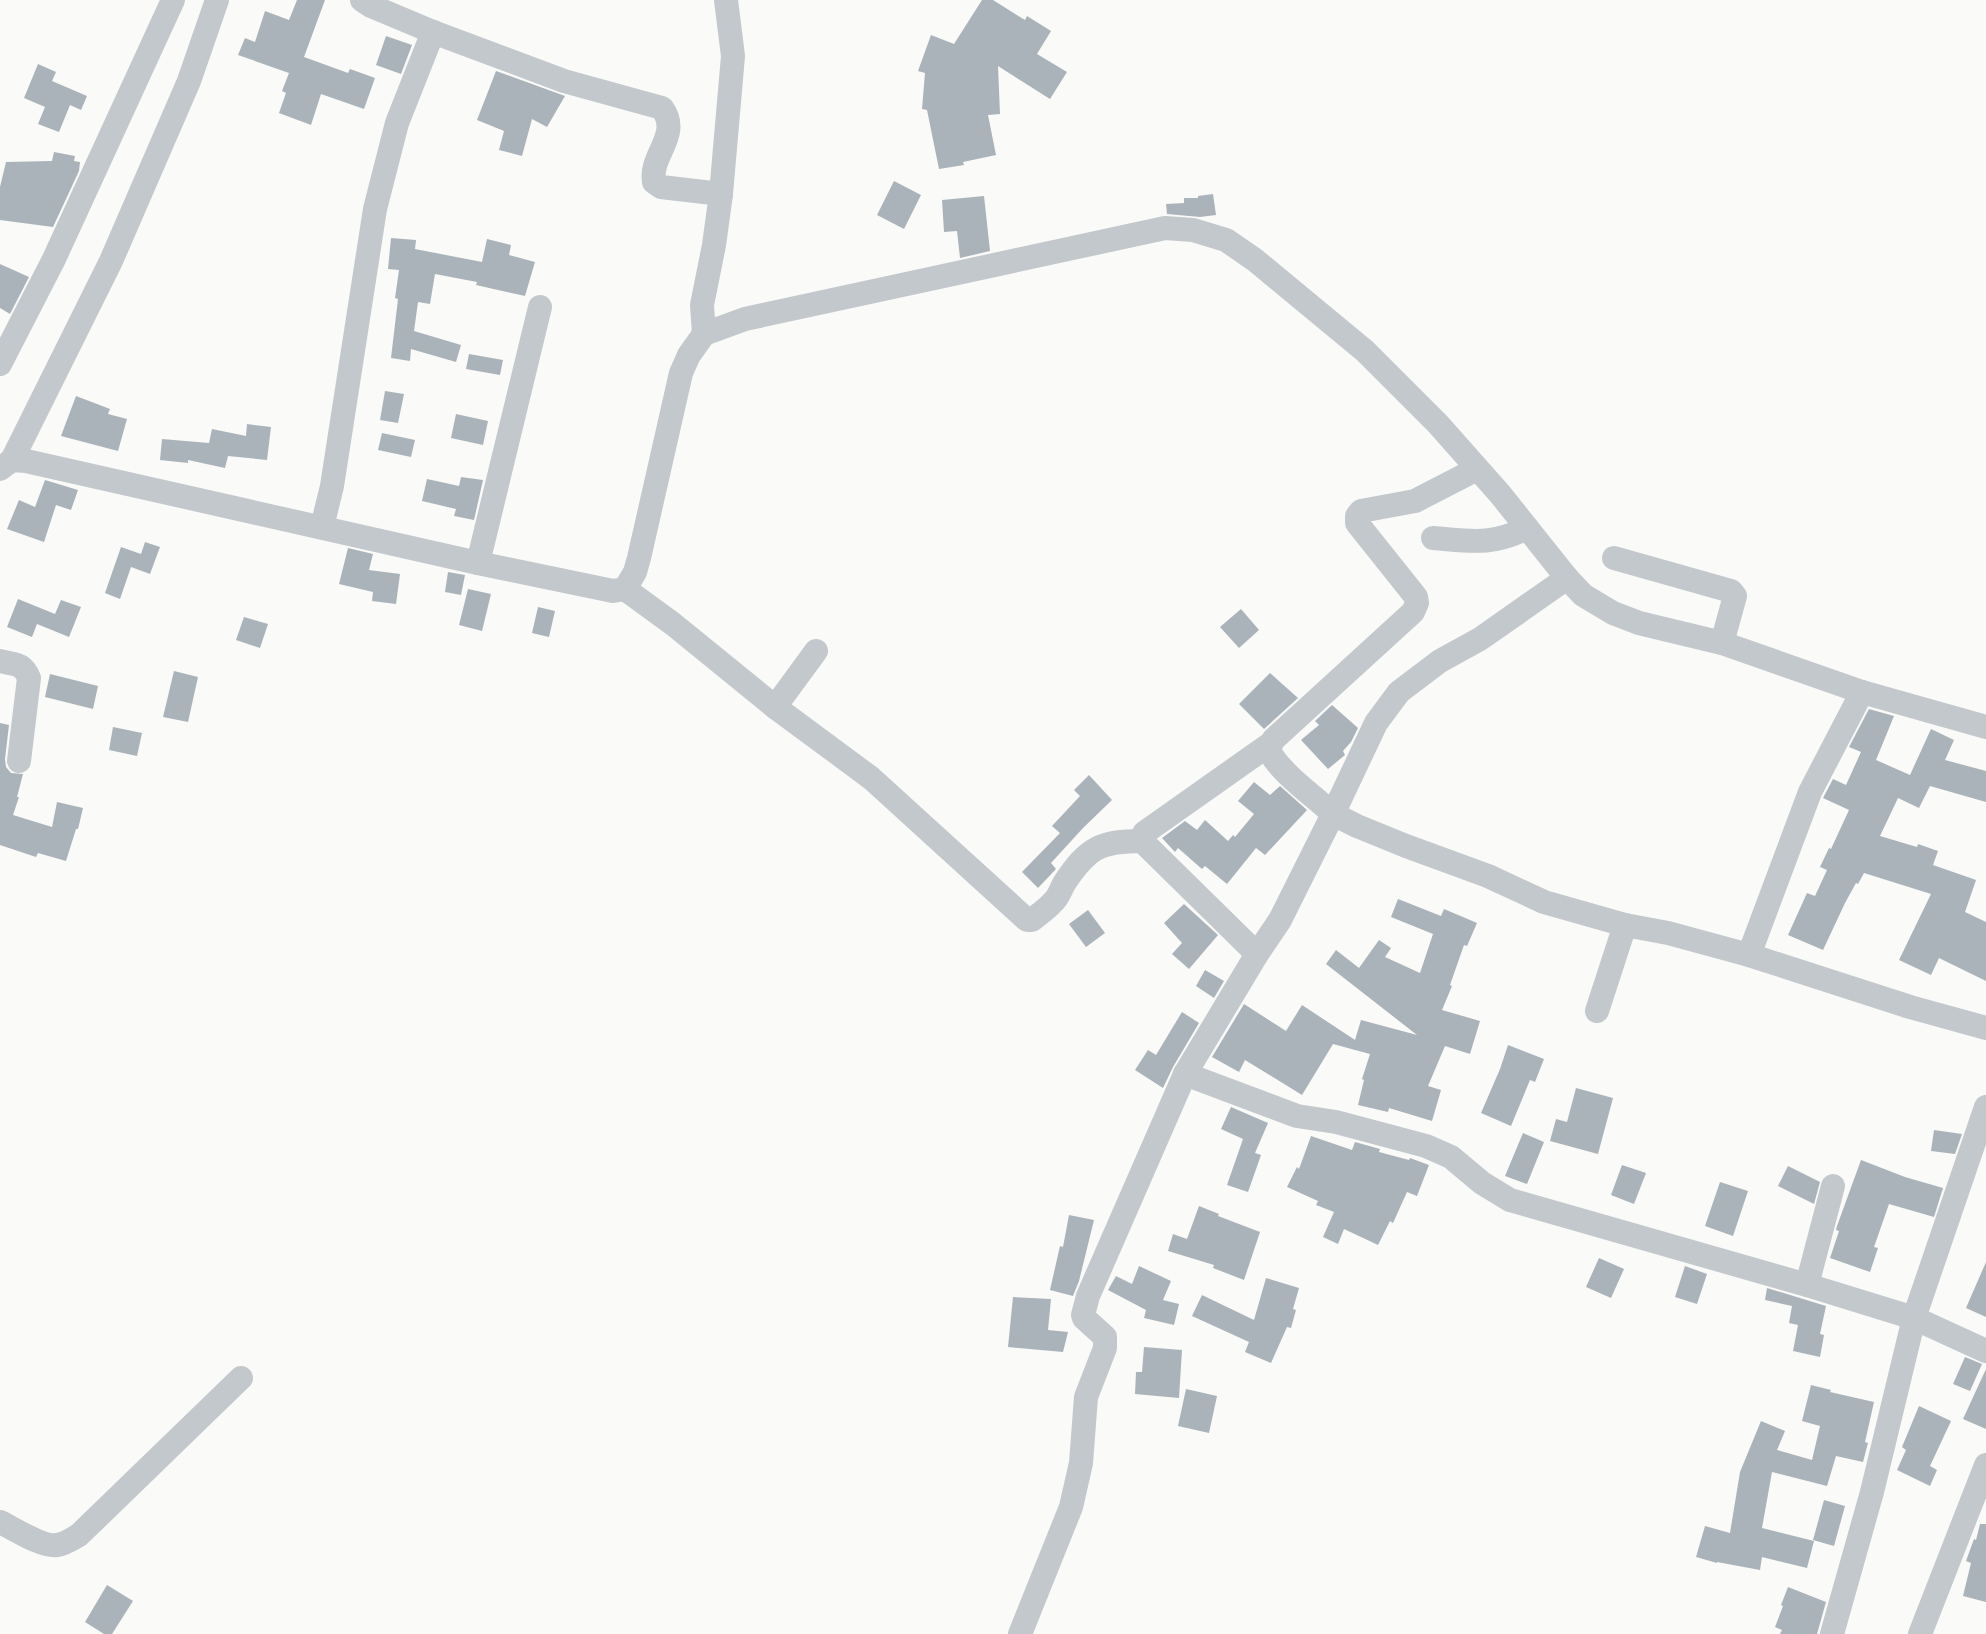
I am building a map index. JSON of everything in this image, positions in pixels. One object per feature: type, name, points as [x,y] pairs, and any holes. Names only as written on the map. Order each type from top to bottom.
[{"type":"street","points":[[0,364],[54,259],[173,0]]},
{"type":"street","points":[[6,465],[111,261],[189,81],[218,0]]},
{"type":"street","points":[[362,0],[433,32],[564,81],[662,108],[669,117],[668,133],[652,173],[654,182],[661,187],[721,194]]},
{"type":"street","points":[[704,334],[702,305],[721,194],[734,56],[726,0]]},
{"type":"street","points":[[322,527],[332,486],[375,209],[398,123],[433,32]]},
{"type":"street","points":[[625,589],[635,572],[639,558],[681,373],[688,355],[704,334],[745,319],[1165,228],[1193,230],[1226,240],[1255,260],[1365,351],[1438,424],[1500,494],[1583,595],[1639,623],[1722,643],[1862,692],[1984,723]]},
{"type":"street","points":[[478,563],[540,307]]},
{"type":"street","points":[[6,465],[26,461],[478,563],[613,591],[625,589],[673,624],[775,707],[871,778],[1027,920],[1032,920],[1054,902],[1062,886],[1080,861],[1089,853],[1105,844],[1118,841],[1142,841],[1257,954]]},
{"type":"street","points":[[1142,841],[1144,833],[1270,744],[1413,612],[1417,603],[1416,597],[1357,523],[1356,516],[1361,511],[1415,501],[1478,469]]},
{"type":"street","points":[[1433,538],[1478,542],[1501,540],[1527,528]]},
{"type":"street","points":[[1614,558],[1731,591],[1735,596],[1722,643]]},
{"type":"street","points":[[1020,1634],[1071,1507],[1081,1463],[1086,1397],[1105,1348],[1105,1337],[1083,1318],[1086,1304],[1185,1074],[1280,920],[1376,723],[1399,692],[1440,661],[1480,639],[1568,578]]},
{"type":"street","points":[[775,707],[816,651]]},
{"type":"street","points":[[0,661],[18,664],[25,668],[29,678],[19,761]]},
{"type":"street","points":[[1749,955],[1810,792],[1862,692]]},
{"type":"street","points":[[1270,744],[1268,748],[1270,752],[1285,770],[1333,814],[1406,846],[1488,876],[1544,902],[1625,925],[1668,933],[1749,955],[1910,1007],[1986,1028]]},
{"type":"street","points":[[1597,1011],[1625,925]]},
{"type":"street","points":[[1185,1074],[1297,1116],[1336,1122],[1426,1146],[1451,1157],[1482,1183],[1510,1200],[1914,1318],[1986,1351]]},
{"type":"street","points":[[1832,1634],[1872,1492],[1914,1318],[1986,1107]]},
{"type":"street","points":[[1807,1285],[1833,1186]]},
{"type":"street","points":[[0,1522],[45,1544],[55,1546],[79,1535],[241,1378]]},
{"type":"street","points":[[1920,1634],[1986,1465]]},
{"type":"building","points":[[297,0],[325,0],[304,57],[348,73],[350,69],[375,78],[364,109],[321,94],[311,125],[279,113],[286,93],[282,91],[289,73],[238,55],[245,38],[255,42],[265,11],[289,20]]},
{"type":"building","points":[[982,0],[993,0],[1025,20],[1027,16],[1051,31],[1037,54],[1067,72],[1050,99],[998,66],[1000,114],[988,115],[996,155],[963,162],[964,165],[939,169],[927,110],[922,109],[925,73],[918,71],[931,35],[954,44]]},
{"type":"building","points":[[386,36],[412,45],[401,74],[376,65]]},
{"type":"building","points":[[38,64],[56,72],[52,81],[87,96],[81,110],[70,105],[59,132],[38,124],[45,107],[24,98]]},
{"type":"building","points":[[496,71],[565,96],[547,127],[532,119],[522,156],[499,150],[504,131],[477,120]]},
{"type":"building","points":[[54,152],[75,156],[74,161],[80,162],[79,171],[53,227],[0,220],[0,187],[6,162],[52,161]]},
{"type":"building","points":[[894,181],[921,195],[904,229],[877,215]]},
{"type":"building","points":[[1213,194],[1216,215],[1200,217],[1167,214],[1166,204],[1184,203],[1184,198],[1198,198],[1198,196]]},
{"type":"building","points":[[984,196],[990,251],[960,258],[957,231],[944,232],[942,200]]},
{"type":"building","points":[[391,238],[416,240],[415,249],[482,262],[487,239],[511,245],[509,255],[535,262],[525,296],[476,285],[477,282],[435,274],[430,304],[418,302],[414,331],[461,345],[456,362],[411,349],[410,361],[391,358],[399,270],[388,269]]},
{"type":"building","points":[[0,264],[29,277],[10,314],[0,308]]},
{"type":"building","points":[[469,354],[503,360],[500,375],[466,369]]},
{"type":"building","points":[[385,391],[404,394],[398,423],[380,420]]},
{"type":"building","points":[[76,396],[110,409],[108,414],[127,419],[118,451],[61,436]]},
{"type":"building","points":[[456,414],[488,421],[483,445],[451,438]]},
{"type":"building","points":[[247,424],[271,427],[267,460],[228,456],[225,468],[188,460],[188,463],[160,460],[162,439],[209,443],[212,429],[246,436]]},
{"type":"building","points":[[382,433],[415,440],[411,457],[378,450]]},
{"type":"building","points":[[461,477],[483,480],[474,520],[454,516],[456,509],[422,501],[427,479],[459,486]]},
{"type":"building","points":[[45,480],[78,490],[71,510],[56,505],[44,542],[7,529],[19,500],[35,507]]},
{"type":"building","points":[[145,542],[160,547],[150,574],[131,567],[120,599],[105,593],[121,547],[141,554]]},
{"type":"building","points":[[348,548],[373,554],[369,570],[400,574],[396,604],[372,601],[373,592],[339,584]]},
{"type":"building","points":[[448,572],[465,575],[461,595],[445,592]]},
{"type":"building","points":[[468,589],[491,594],[482,631],[459,625]]},
{"type":"building","points":[[18,599],[55,614],[61,600],[81,607],[69,637],[37,624],[32,637],[7,627]]},
{"type":"building","points":[[538,607],[555,611],[549,637],[532,633]]},
{"type":"building","points":[[1241,609],[1259,630],[1239,648],[1220,627]]},
{"type":"building","points":[[244,617],[268,624],[260,648],[236,640]]},
{"type":"building","points":[[174,671],[198,677],[188,722],[163,717]]},
{"type":"building","points":[[1270,673],[1298,698],[1264,729],[1239,704]]},
{"type":"building","points":[[50,674],[98,686],[93,709],[45,697]]},
{"type":"building","points":[[1332,705],[1358,728],[1343,751],[1345,755],[1328,769],[1301,740],[1319,725],[1315,721]]},
{"type":"building","points":[[1869,709],[1894,716],[1876,760],[1910,775],[1931,729],[1954,740],[1945,760],[1986,771],[1986,802],[1930,786],[1919,808],[1898,798],[1880,836],[1938,851],[1933,865],[1976,880],[1965,912],[1986,922],[1986,981],[1939,958],[1931,975],[1899,960],[1931,894],[1864,873],[1845,903],[1823,950],[1788,935],[1807,893],[1815,896],[1827,870],[1820,867],[1849,810],[1823,798],[1833,779],[1846,785],[1861,752],[1849,747]]},
{"type":"building","points":[[0,723],[9,725],[6,767],[11,773],[23,774],[13,815],[52,827],[57,802],[83,808],[66,861],[38,853],[36,857],[0,845]]},
{"type":"building","points":[[113,727],[142,733],[137,756],[109,750]]},
{"type":"building","points":[[1089,775],[1112,800],[1051,863],[1056,869],[1038,888],[1022,872],[1060,833],[1052,826],[1080,796],[1074,790]]},
{"type":"building","points":[[1254,782],[1270,795],[1280,786],[1307,810],[1265,855],[1256,848],[1227,884],[1205,866],[1202,869],[1178,848],[1175,852],[1162,838],[1185,821],[1197,830],[1205,820],[1228,841],[1233,835],[1235,837],[1254,814],[1238,801]]},
{"type":"building","points":[[1398,899],[1441,916],[1444,909],[1477,923],[1467,946],[1464,945],[1442,1010],[1480,1021],[1470,1054],[1445,1046],[1428,1086],[1441,1090],[1432,1121],[1389,1108],[1388,1112],[1358,1105],[1364,1080],[1362,1079],[1370,1054],[1333,1044],[1302,1095],[1245,1060],[1239,1072],[1212,1057],[1244,1004],[1286,1031],[1302,1005],[1355,1040],[1361,1020],[1417,1035],[1326,964],[1336,950],[1359,968],[1379,940],[1391,948],[1385,957],[1420,973],[1433,934],[1391,917]]},
{"type":"building","points":[[1184,904],[1218,935],[1189,969],[1172,954],[1182,943],[1164,923]]},
{"type":"building","points":[[1088,910],[1105,933],[1086,947],[1069,924]]},
{"type":"building","points":[[1205,970],[1224,981],[1214,998],[1196,986]]},
{"type":"building","points":[[1182,1012],[1199,1023],[1163,1088],[1135,1070],[1148,1050],[1156,1055]]},
{"type":"building","points":[[1508,1045],[1544,1059],[1535,1082],[1530,1080],[1511,1126],[1481,1113]]},
{"type":"building","points":[[1576,1088],[1613,1098],[1598,1154],[1550,1141],[1556,1119],[1567,1122]]},
{"type":"building","points":[[1231,1107],[1268,1123],[1255,1153],[1261,1155],[1248,1192],[1227,1185],[1243,1139],[1221,1129]]},
{"type":"building","points":[[1934,1130],[1962,1134],[1955,1154],[1931,1151]]},
{"type":"building","points":[[1523,1133],[1544,1142],[1527,1184],[1505,1176]]},
{"type":"building","points":[[1311,1136],[1352,1150],[1355,1142],[1380,1149],[1379,1152],[1409,1160],[1410,1158],[1429,1165],[1417,1196],[1407,1192],[1393,1223],[1390,1221],[1378,1245],[1344,1229],[1338,1244],[1323,1237],[1334,1212],[1316,1205],[1318,1201],[1287,1187],[1297,1167],[1299,1169]]},
{"type":"building","points":[[1861,1160],[1905,1177],[1943,1188],[1934,1217],[1889,1204],[1874,1247],[1878,1248],[1870,1272],[1830,1258],[1839,1231],[1836,1230],[1837,1226]]},
{"type":"building","points":[[1622,1165],[1646,1173],[1634,1204],[1611,1195]]},
{"type":"building","points":[[1788,1166],[1820,1182],[1814,1204],[1778,1186]]},
{"type":"building","points":[[1720,1182],[1748,1191],[1733,1236],[1705,1226]]},
{"type":"building","points":[[1199,1206],[1260,1232],[1244,1280],[1213,1268],[1214,1265],[1168,1251],[1173,1234],[1187,1239]]},
{"type":"building","points":[[1069,1215],[1094,1220],[1073,1296],[1050,1290],[1060,1246],[1063,1247]]},
{"type":"building","points":[[1599,1258],[1624,1269],[1611,1298],[1586,1287]]},
{"type":"building","points":[[1986,1262],[1986,1317],[1966,1308]]},
{"type":"building","points":[[1139,1266],[1171,1281],[1163,1300],[1179,1304],[1174,1325],[1144,1318],[1146,1310],[1108,1290],[1116,1276],[1132,1284]]},
{"type":"building","points":[[1685,1266],[1707,1274],[1697,1304],[1675,1297]]},
{"type":"building","points":[[1266,1278],[1299,1288],[1291,1328],[1287,1327],[1271,1363],[1245,1352],[1249,1342],[1192,1316],[1202,1295],[1254,1320]]},
{"type":"building","points":[[1767,1288],[1826,1306],[1820,1334],[1824,1335],[1820,1357],[1793,1351],[1798,1325],[1789,1323],[1792,1306],[1765,1300]]},
{"type":"building","points":[[1013,1297],[1051,1299],[1048,1330],[1068,1332],[1063,1352],[1008,1347]]},
{"type":"building","points":[[1144,1347],[1182,1350],[1179,1398],[1135,1394],[1136,1372],[1142,1372]]},
{"type":"building","points":[[1965,1357],[1982,1364],[1970,1391],[1953,1384]]},
{"type":"building","points":[[1986,1369],[1986,1429],[1963,1419]]},
{"type":"building","points":[[1811,1385],[1831,1390],[1830,1392],[1874,1402],[1863,1462],[1836,1456],[1827,1486],[1772,1472],[1762,1528],[1814,1541],[1807,1568],[1762,1557],[1760,1570],[1696,1557],[1705,1526],[1730,1533],[1740,1472],[1761,1421],[1785,1431],[1777,1450],[1812,1460],[1820,1426],[1802,1421]]},
{"type":"building","points":[[1186,1389],[1217,1396],[1209,1433],[1178,1426]]},
{"type":"building","points":[[1919,1406],[1951,1421],[1930,1466],[1937,1470],[1930,1486],[1897,1470],[1906,1450],[1902,1447]]},
{"type":"building","points":[[1824,1500],[1845,1506],[1834,1546],[1813,1540]]},
{"type":"building","points":[[1980,1524],[1986,1524],[1986,1602],[1963,1596],[1971,1563],[1966,1561],[1974,1539],[1976,1540]]},
{"type":"building","points":[[107,1585],[133,1601],[112,1634],[104,1634],[85,1622]]},
{"type":"building","points":[[1788,1587],[1826,1602],[1817,1634],[1780,1634],[1782,1630],[1775,1627]]}]
